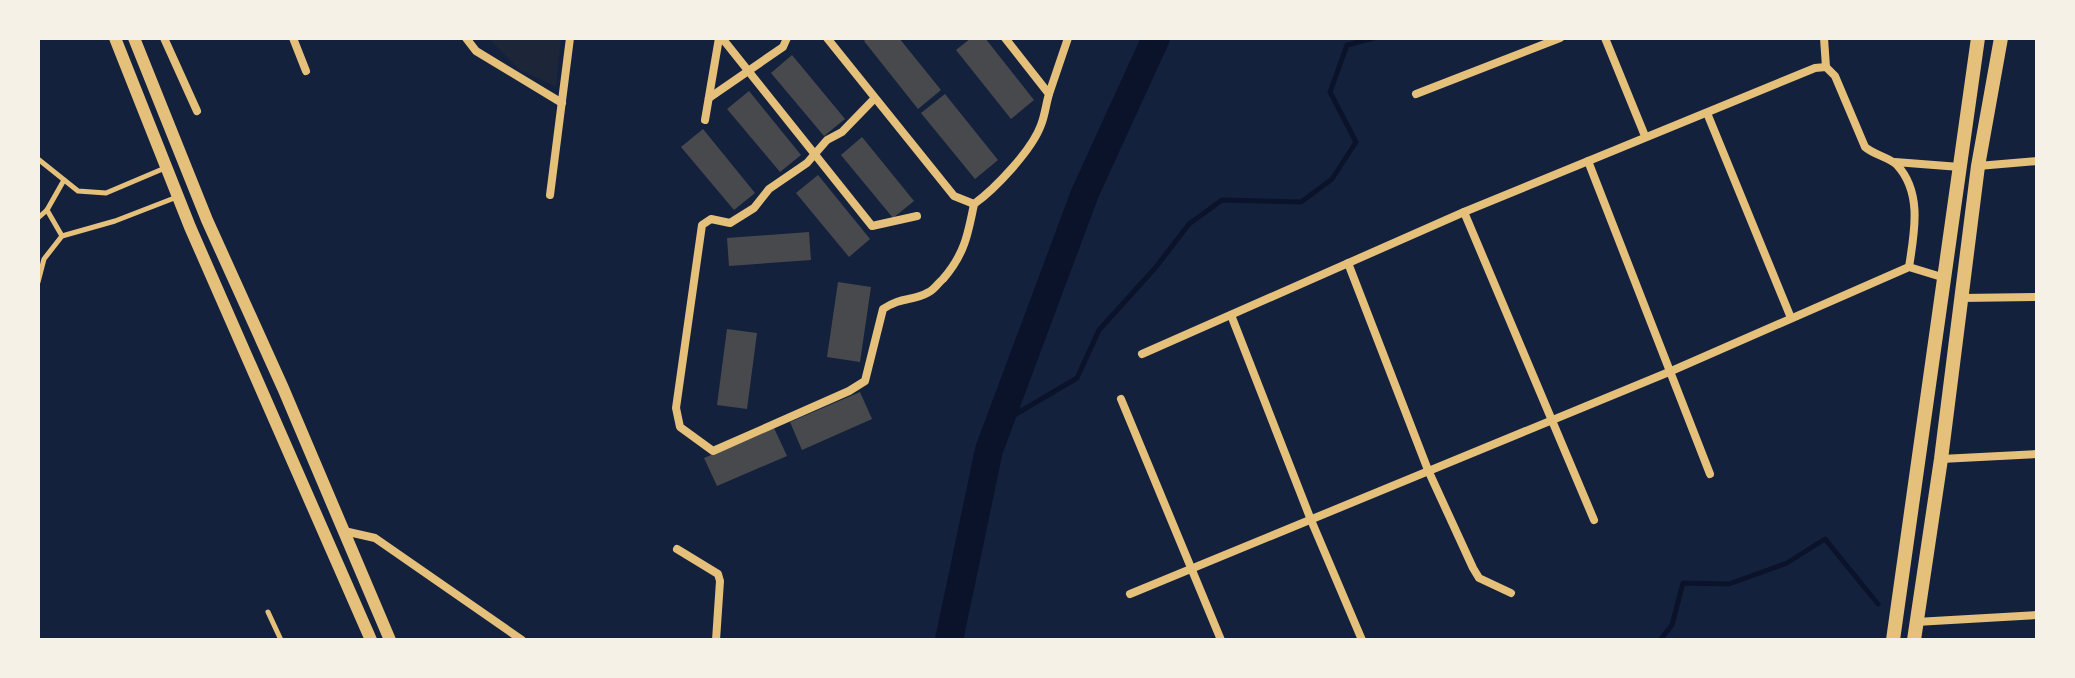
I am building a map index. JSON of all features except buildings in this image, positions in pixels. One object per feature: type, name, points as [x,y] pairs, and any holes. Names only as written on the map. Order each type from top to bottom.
[{"type":"main road","points":[[1893,640],[1978,38]]},
{"type":"main road","points":[[1914,640],[1941,459],[1978,166],[2001,38]]},
{"type":"street","points":[[115,38],[178,196],[371,640]]},
{"type":"street","points":[[134,38],[207,220],[390,640]]},
{"type":"street","points":[[164,38],[197,111]]},
{"type":"street","points":[[293,38],[306,71]]},
{"type":"street","points":[[466,38],[476,51],[562,103]]},
{"type":"street","points":[[550,195],[570,38]]},
{"type":"street","points":[[720,38],[872,226],[917,216]]},
{"type":"street","points":[[705,120],[720,38]]},
{"type":"street","points":[[709,98],[783,47],[787,38]]},
{"type":"street","points":[[827,38],[954,196],[974,204]]},
{"type":"street","points":[[1005,38],[1049,94]]},
{"type":"street","points":[[874,99],[842,132],[814,152],[807,163],[769,189],[748,213],[730,223],[711,219],[702,225],[676,408],[680,427],[713,451],[865,381],[883,309],[896,299],[932,291],[958,262],[968,236],[974,204],[987,195],[1040,128],[1068,38]]},
{"type":"street","points":[[1416,94],[1560,38]]},
{"type":"street","points":[[1605,38],[1645,136]]},
{"type":"street","points":[[1824,38],[1826,67],[1835,76],[1865,147],[1874,155],[1895,162],[1960,167]]},
{"type":"street","points":[[1142,354],[1645,136],[1815,68],[1826,67]]},
{"type":"street","points":[[1707,113],[1791,318]]},
{"type":"street","points":[[1588,161],[1710,474]]},
{"type":"street","points":[[1978,166],[2037,161]]},
{"type":"street","points":[[1895,162],[1906,178],[1914,201],[1915,231],[1909,267]]},
{"type":"street","points":[[1464,212],[1594,520]]},
{"type":"street","points":[[1348,263],[1428,470],[1479,578],[1511,593]]},
{"type":"street","points":[[1130,594],[1669,372],[1909,267],[1945,278]]},
{"type":"street","points":[[1961,298],[2037,297]]},
{"type":"street","points":[[1231,315],[1311,520],[1362,640]]},
{"type":"street","points":[[1121,399],[1221,640]]},
{"type":"street","points":[[1941,459],[2037,454]]},
{"type":"street","points":[[344,531],[375,538],[522,640]]},
{"type":"street","points":[[677,549],[718,574],[716,640]]},
{"type":"street","points":[[1916,622],[2037,615]]},
{"type":"lane","points":[[38,159],[78,191],[106,193],[167,167]]},
{"type":"lane","points":[[38,218],[47,210],[64,180]]},
{"type":"lane","points":[[38,282],[44,259],[62,236],[115,221],[178,196]]},
{"type":"lane","points":[[47,210],[62,236]]},
{"type":"lane","points":[[38,254],[44,259]]},
{"type":"lane","points":[[268,612],[281,640]]},
{"type":"shaded area","points":[[488,38],[561,38],[556,87],[520,70]]},
{"type":"waterway","points":[[949,640],[989,450],[1085,193],[1156,38]]},
{"type":"waterway","points":[[999,424],[1077,378],[1099,330],[1156,267],[1189,224],[1222,200],[1301,202],[1332,179],[1356,142],[1330,92],[1347,45],[1374,38]]},
{"type":"waterway","points":[[1660,640],[1672,625],[1683,583],[1729,584],[1787,563],[1825,539],[1878,604]]}]
